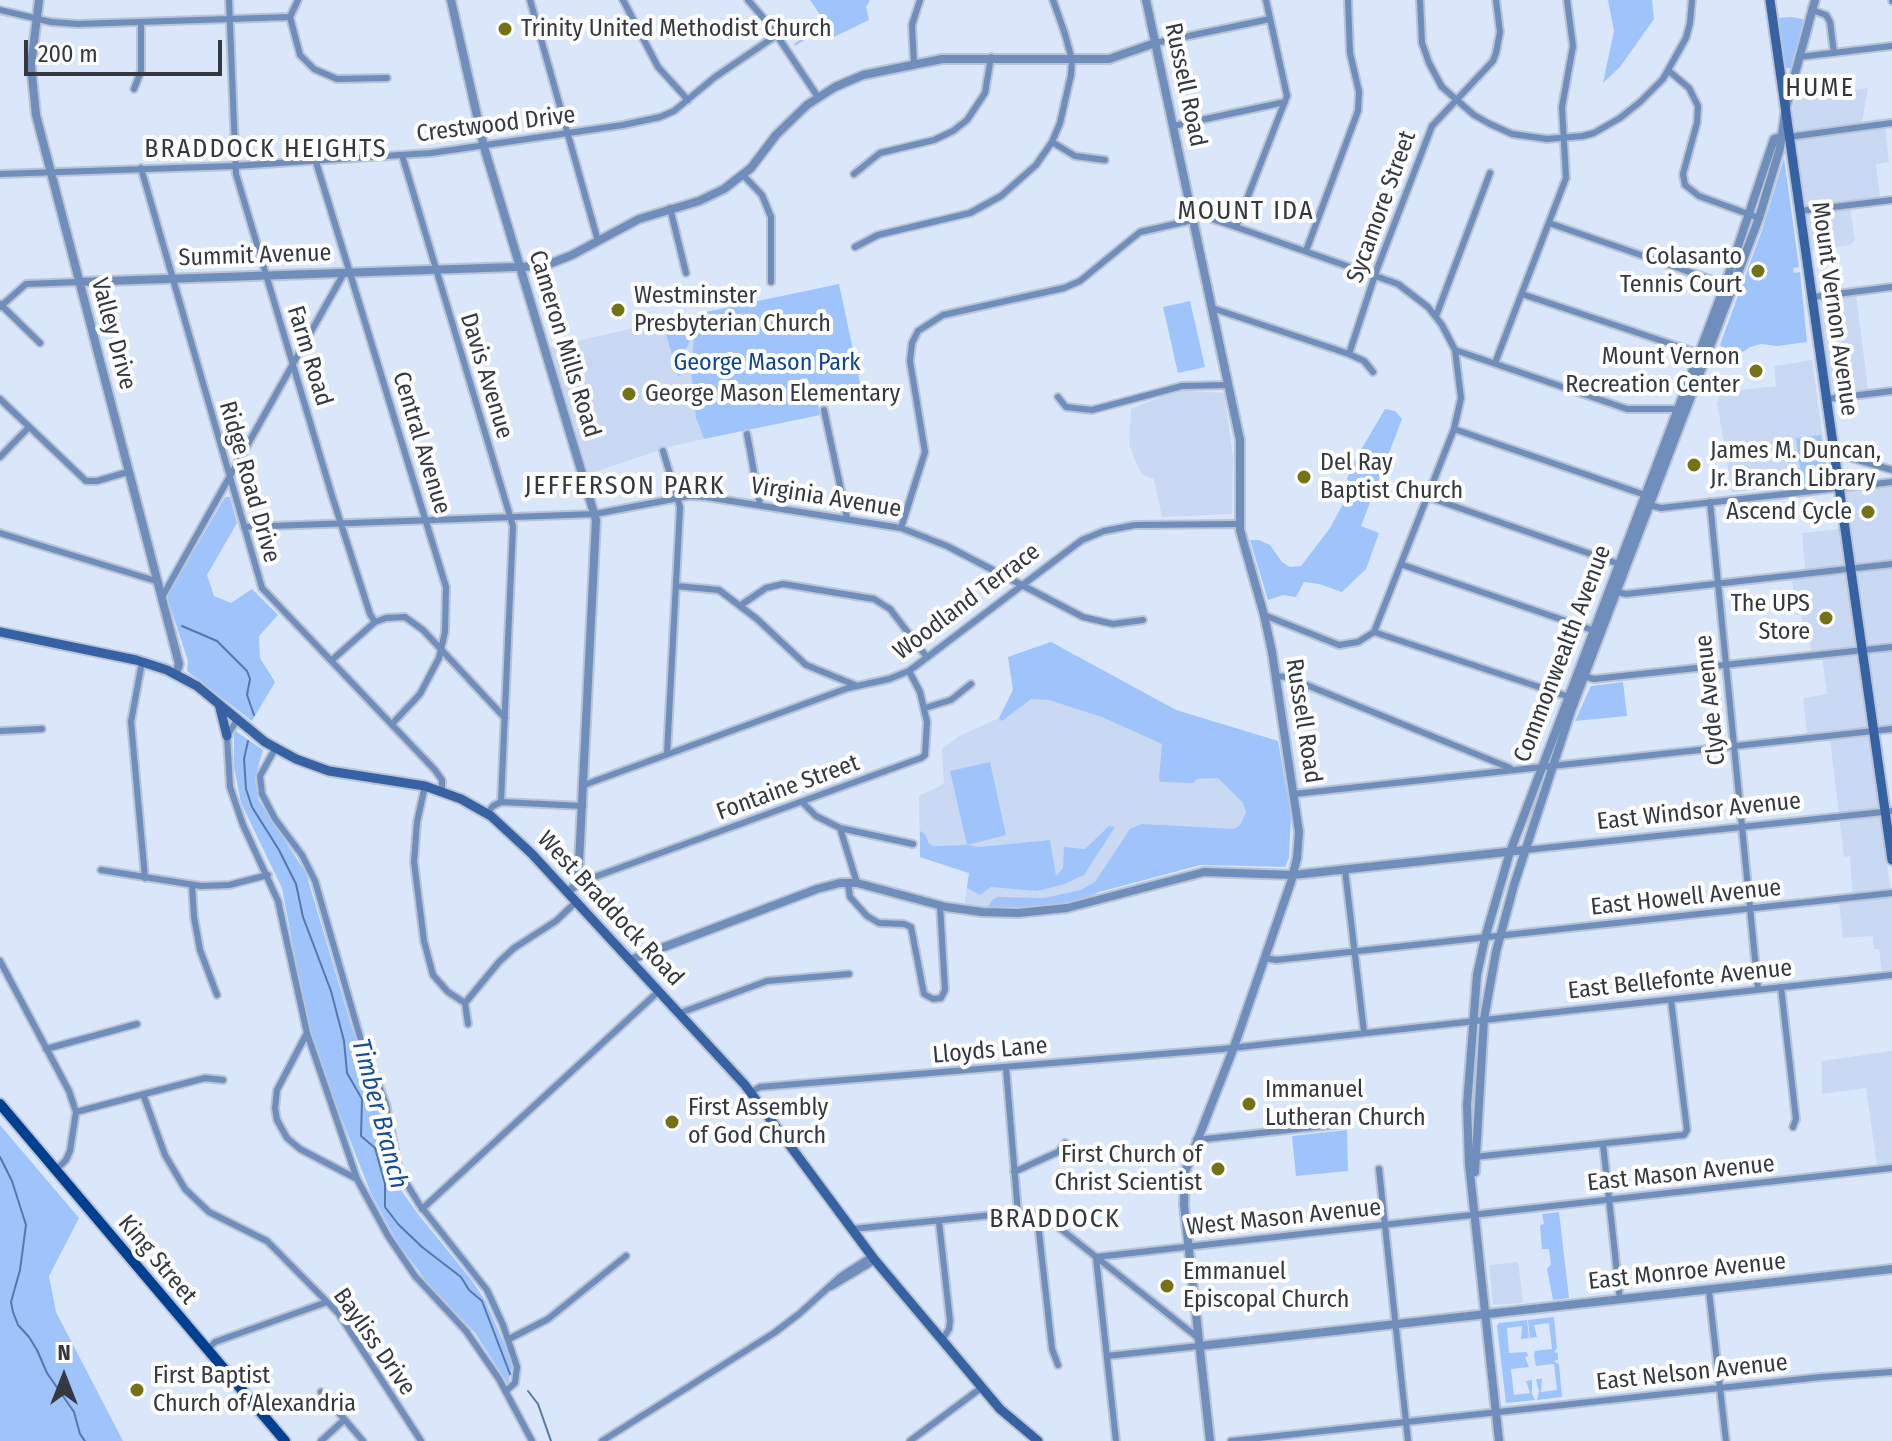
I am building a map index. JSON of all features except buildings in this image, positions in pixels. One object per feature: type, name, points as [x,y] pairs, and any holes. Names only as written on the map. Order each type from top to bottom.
[{"type":"main road","name":"Mount Vernon Avenue","points":[[1770,0],[1786,107],[1785,137],[1813,297],[1862,651],[1889,812],[1892,860]]},
{"type":"main road","name":"West Braddock Road","points":[[0,632],[142,662],[176,674],[275,749],[329,771],[442,791],[487,814],[523,845],[577,901],[751,1092],[874,1258],[981,1388],[1006,1415],[1038,1441]]},
{"type":"main road","points":[[219,704],[227,736]]},
{"type":"main road","name":"King Street","points":[[0,1104],[285,1441]]},
{"type":"street","name":"Valley Drive","points":[[39,0],[31,66],[33,96],[49,171],[179,664],[176,674]]},
{"type":"street","name":"Farm Road","points":[[229,0],[234,166],[341,524],[375,622]]},
{"type":"street","points":[[298,0],[290,17],[300,55],[314,69],[337,79],[387,78]]},
{"type":"street","name":"Cameron Mills Road","points":[[451,0],[484,147],[595,514],[578,883]]},
{"type":"street","points":[[530,0],[598,241]]},
{"type":"street","points":[[623,0],[658,67],[688,100]]},
{"type":"street","points":[[748,0],[777,35],[818,97]]},
{"type":"street","points":[[914,64],[912,25],[920,0]]},
{"type":"street","points":[[855,247],[878,235],[945,221],[988,204],[1020,182],[1052,142],[1067,103],[1072,60],[1053,0]]},
{"type":"street","name":"Russell Road","points":[[1146,0],[1240,443],[1239,524],[1264,615],[1299,839],[1293,875],[1234,1047],[1196,1140],[1183,1185],[1210,1441]]},
{"type":"street","points":[[1236,227],[1285,102],[1285,86],[1266,0]]},
{"type":"street","points":[[1306,251],[1358,111],[1359,92],[1350,53],[1348,0]]},
{"type":"street","points":[[1420,0],[1422,43],[1442,87],[1474,115],[1512,134],[1547,139],[1594,133],[1640,102],[1669,71],[1688,31],[1692,0]]},
{"type":"street","name":"Sycamore Street","points":[[1349,354],[1375,275],[1432,126],[1493,61],[1500,32],[1496,0]]},
{"type":"street","points":[[1495,363],[1566,178],[1562,107],[1573,46],[1567,0]]},
{"type":"street","points":[[1786,107],[1815,0]]},
{"type":"street","points":[[0,10],[78,24],[290,17]]},
{"type":"street","points":[[1812,10],[1826,15],[1830,22],[1834,53]]},
{"type":"street","points":[[1155,43],[1270,19]]},
{"type":"street","points":[[134,89],[141,71],[141,23]]},
{"type":"street","name":"Crestwood Drive","points":[[0,174],[316,162],[484,147],[536,137],[568,135],[660,117],[674,111],[715,77],[777,35]]},
{"type":"street","name":"Summit Avenue","points":[[0,305],[26,284],[536,267],[552,263],[639,219],[699,201],[724,189],[743,175],[776,135],[818,97],[863,75],[942,59],[1109,59],[1155,43]]},
{"type":"street","points":[[1799,57],[1892,46]]},
{"type":"street","points":[[854,174],[880,153],[934,140],[967,120],[985,93],[991,57]]},
{"type":"street","points":[[1669,71],[1689,88],[1698,106],[1697,123],[1683,174],[1685,185],[1690,192],[1759,218]]},
{"type":"street","points":[[1173,126],[1285,102]]},
{"type":"street","points":[[1785,137],[1892,123]]},
{"type":"street","name":"Commonwealth Avenue","points":[[1730,286],[1750,215],[1785,137]]},
{"type":"street","points":[[1052,142],[1075,156],[1105,160]]},
{"type":"street","name":"Davis Avenue","points":[[402,155],[515,535],[501,802]]},
{"type":"street","name":"Central Avenue","points":[[316,162],[347,273],[446,587],[446,623],[441,648],[428,682],[412,705],[392,724]]},
{"type":"street","name":"Ridge Road Drive","points":[[141,168],[262,588],[435,770],[442,780],[442,791]]},
{"type":"street","points":[[1436,316],[1490,173]]},
{"type":"street","points":[[743,175],[758,190],[769,210],[771,282]]},
{"type":"street","name":"Commonwealth Avenue","points":[[1472,1157],[1484,1019],[1500,936],[1525,850],[1580,675],[1678,409],[1759,218],[1765,185]]},
{"type":"street","points":[[1800,211],[1892,200]]},
{"type":"street","points":[[670,208],[686,273]]},
{"type":"street","points":[[901,528],[925,452],[910,361],[912,343],[918,331],[943,315],[1064,288],[1080,281],[1140,232],[1200,215],[1375,275],[1408,290],[1436,316],[1455,350],[1461,398],[1454,429],[1403,565],[1374,632],[1358,642],[1339,645],[1264,615]]},
{"type":"street","points":[[1549,223],[1730,286]]},
{"type":"street","points":[[161,599],[347,273]]},
{"type":"street","points":[[1813,297],[1892,287]]},
{"type":"street","points":[[1522,294],[1703,355]]},
{"type":"street","points":[[0,305],[40,343]]},
{"type":"street","points":[[1212,308],[1349,354],[1364,361],[1373,372]]},
{"type":"street","points":[[1455,350],[1627,409],[1688,408]]},
{"type":"street","name":"Commonwealth Avenue","points":[[1647,500],[1688,408],[1703,355]]},
{"type":"street","points":[[1058,397],[1066,407],[1092,410],[1182,386],[1229,385]]},
{"type":"street","points":[[1827,399],[1892,391]]},
{"type":"street","points":[[0,399],[86,481],[128,472]]},
{"type":"street","points":[[824,410],[847,518]]},
{"type":"street","points":[[0,457],[29,427]]},
{"type":"street","points":[[1454,429],[1647,500],[1661,508],[1892,482]]},
{"type":"street","points":[[747,434],[760,505]]},
{"type":"street","points":[[663,451],[680,507],[667,754]]},
{"type":"street","points":[[1833,452],[1892,470]]},
{"type":"street","name":"Virginia Avenue","points":[[244,527],[595,514],[697,496],[901,528],[947,546],[1098,622],[1113,624],[1143,620]]},
{"type":"street","points":[[1428,497],[1622,565]]},
{"type":"street","name":"Clyde Avenue","points":[[1710,502],[1758,989]]},
{"type":"street","name":"Woodland Terrace","points":[[584,785],[855,685],[889,679],[909,671],[1082,540],[1104,531],[1135,525],[1239,524]]},
{"type":"street","points":[[0,533],[156,581]]},
{"type":"street","points":[[1612,591],[1626,594],[1892,564]]},
{"type":"street","points":[[1403,565],[1597,632]]},
{"type":"street","points":[[741,605],[766,588],[783,584],[874,599],[895,615],[926,656]]},
{"type":"street","points":[[676,586],[719,590],[741,605],[806,665],[855,685]]},
{"type":"street","points":[[332,660],[375,622],[393,617],[411,620],[505,718]]},
{"type":"street","points":[[1374,632],[1572,698]]},
{"type":"street","points":[[1580,675],[1594,679],[1892,647]]},
{"type":"street","points":[[142,662],[131,722],[145,878]]},
{"type":"street","name":"Fontaine Street","points":[[578,883],[925,755],[928,737],[925,708],[909,671]]},
{"type":"street","points":[[1275,676],[1287,677],[1513,769]]},
{"type":"street","points":[[925,708],[951,700],[971,684]]},
{"type":"street","name":"Commonwealth Avenue","points":[[1499,1441],[1474,1205],[1467,1105],[1477,975],[1510,852],[1541,767],[1572,698]]},
{"type":"street","points":[[237,720],[227,736],[234,801],[278,901],[307,1033],[357,1179],[388,1236],[415,1276],[466,1331],[507,1390],[532,1441]]},
{"type":"street","points":[[0,731],[42,729]]},
{"type":"street","points":[[1294,794],[1892,729]]},
{"type":"street","points":[[275,749],[260,776],[262,794],[275,819],[302,855],[315,881],[360,1037],[386,1104],[399,1171],[422,1209],[487,1290],[509,1339],[517,1367],[515,1383],[507,1390]]},
{"type":"street","points":[[425,786],[417,822],[414,862],[424,941],[433,975],[448,992],[465,1003],[468,1024]]},
{"type":"street","points":[[487,814],[501,802],[583,806]]},
{"type":"street","points":[[802,802],[816,816],[840,828],[913,844]]},
{"type":"street","name":"East Windsor Avenue","points":[[852,883],[940,906],[982,912],[1041,911],[1081,905],[1204,872],[1293,875],[1889,812]]},
{"type":"street","points":[[840,828],[852,883],[850,897],[867,916],[879,923],[911,927],[924,994],[935,999],[941,998],[945,990],[940,906]]},
{"type":"street","points":[[101,870],[192,885],[229,885],[268,875]]},
{"type":"street","points":[[1345,870],[1364,1032]]},
{"type":"street","points":[[568,892],[578,883]]},
{"type":"street","points":[[630,960],[817,889],[852,883]]},
{"type":"street","points":[[192,885],[200,950],[217,995]]},
{"type":"street","name":"East Howell Avenue","points":[[1265,958],[1276,960],[1355,952],[1892,893]]},
{"type":"street","points":[[465,1003],[514,948],[556,921],[577,901]]},
{"type":"street","points":[[0,961],[69,1091],[76,1112],[70,1151],[56,1170]]},
{"type":"street","points":[[680,1013],[767,981],[849,974]]},
{"type":"street","name":"East Bellefonte Avenue","points":[[1364,1032],[1892,975]]},
{"type":"street","points":[[1781,987],[1796,1119],[1793,1127]]},
{"type":"street","points":[[422,1209],[659,991]]},
{"type":"street","points":[[1472,1157],[1684,1135],[1687,1130],[1671,1000]]},
{"type":"street","points":[[46,1049],[137,1024]]},
{"type":"street","name":"Lloyds Lane","points":[[751,1092],[760,1087],[1006,1068],[1364,1032]]},
{"type":"street","points":[[307,1033],[277,1090],[277,1120],[287,1138],[300,1149],[357,1179]]},
{"type":"street","points":[[1006,1068],[1018,1213]]},
{"type":"street","points":[[76,1112],[205,1078],[223,1080]]},
{"type":"street","name":"Bayliss Drive","points":[[143,1094],[165,1155],[185,1189],[209,1212],[267,1241],[339,1314],[421,1441]]},
{"type":"street","points":[[1196,1140],[1343,1124]]},
{"type":"street","points":[[1014,1172],[1058,1152],[1065,1143]]},
{"type":"street","points":[[1603,1144],[1620,1300]]},
{"type":"street","name":"East Mason Avenue","points":[[1475,1215],[1892,1168]]},
{"type":"street","points":[[1379,1169],[1408,1441]]},
{"type":"street","points":[[851,1230],[1018,1213],[1037,1214],[1052,1222],[1198,1342]]},
{"type":"street","points":[[1037,1214],[1052,1349],[1058,1365]]},
{"type":"street","name":"West Mason Avenue","points":[[1096,1257],[1475,1215]]},
{"type":"street","points":[[939,1222],[950,1321],[942,1340]]},
{"type":"street","points":[[509,1339],[548,1319],[626,1256]]},
{"type":"street","points":[[1096,1257],[1116,1441]]},
{"type":"street","points":[[602,1441],[774,1333],[828,1288],[845,1281],[874,1258]]},
{"type":"street","name":"East Monroe Avenue","points":[[1198,1342],[1486,1316],[1892,1269]]},
{"type":"street","points":[[1709,1291],[1726,1441]]},
{"type":"street","points":[[207,1350],[215,1342],[327,1302]]},
{"type":"street","points":[[1107,1356],[1198,1342]]},
{"type":"street","name":"East Nelson Avenue","points":[[1231,1441],[1892,1372]]},
{"type":"street","points":[[910,1441],[981,1388]]},
{"type":"street","points":[[321,1392],[363,1441]]},
{"type":"street","points":[[321,1441],[344,1420]]},
{"type":"shaded area","points":[[1868,88],[1862,122],[1884,118],[1889,162],[1876,164],[1880,197],[1849,201],[1855,241],[1850,245],[1812,250],[1792,109],[1797,96]]},
{"type":"shaded area","points":[[1855,287],[1868,389],[1831,394],[1818,291]]},
{"type":"shaded area","name":"George Mason Elementary","points":[[696,314],[691,371],[696,418],[704,439],[669,447],[589,474],[550,347]]},
{"type":"shaded area","points":[[1812,360],[1829,482],[1732,492],[1718,393],[1776,386],[1774,366]]},
{"type":"shaded area","points":[[1177,390],[1224,393],[1233,456],[1232,514],[1162,517],[1154,479],[1144,476],[1139,469],[1129,445],[1131,409]]},
{"type":"shaded area","points":[[1892,486],[1892,642],[1866,645],[1846,491]]},
{"type":"shaded area","points":[[1839,529],[1867,728],[1807,734],[1803,698],[1827,694],[1821,649],[1811,650],[1809,632],[1803,626],[1801,615],[1796,615],[1792,578],[1806,577],[1802,533]]},
{"type":"shaded area","points":[[1051,642],[1176,710],[1278,741],[1291,816],[1238,865],[1200,865],[1099,892],[1082,900],[1040,908],[1005,910],[964,907],[969,873],[920,857],[919,796],[944,784],[942,749],[961,735],[999,718],[1013,690],[1008,657]]},
{"type":"shaded area","points":[[1892,651],[1892,725],[1878,726],[1868,653]]},
{"type":"shaded area","points":[[1868,735],[1892,899],[1892,971],[1882,972],[1879,949],[1874,949],[1873,936],[1843,938],[1839,902],[1853,899],[1850,856],[1844,857],[1830,739]]},
{"type":"shaded area","points":[[1892,1051],[1892,1164],[1877,1166],[1866,1088],[1822,1094],[1822,1061]]},
{"type":"shaded area","points":[[1518,1262],[1523,1303],[1493,1305],[1489,1265]]},
{"type":"green space","points":[[810,0],[870,0],[866,7],[869,20],[834,37],[827,26],[795,46],[825,22]]},
{"type":"green space","points":[[1608,0],[1652,0],[1654,19],[1620,67],[1603,83],[1614,31]]},
{"type":"green space","points":[[1777,18],[1804,19],[1791,68],[1784,68]]},
{"type":"green space","points":[[1784,158],[1799,267],[1793,268],[1794,273],[1800,272],[1807,342],[1777,346],[1761,344],[1741,353],[1733,348],[1726,351],[1720,345],[1762,230]]},
{"type":"green space","name":"George Mason Park","points":[[839,284],[862,392],[818,404],[820,415],[704,439],[696,418],[691,371],[696,314]]},
{"type":"green space","points":[[1190,301],[1205,367],[1178,373],[1163,307]]},
{"type":"green space","points":[[677,321],[692,336],[684,353],[690,371],[678,376],[664,327]]},
{"type":"green space","points":[[1385,409],[1395,411],[1402,419],[1361,526],[1379,533],[1366,569],[1342,592],[1304,582],[1296,597],[1283,595],[1268,600],[1250,540],[1270,545],[1282,562],[1290,567],[1301,566],[1330,528],[1343,504],[1351,483],[1347,479],[1352,465]]},
{"type":"green space","points":[[1821,435],[1828,481],[1752,490],[1750,475],[1800,468],[1796,438]]},
{"type":"green space","points":[[225,497],[230,497],[237,523],[207,575],[214,596],[231,603],[252,589],[278,615],[259,636],[260,658],[275,682],[252,721],[187,671],[188,661],[167,597]]},
{"type":"green space","points":[[1051,642],[1176,710],[1278,741],[1291,816],[1289,858],[1285,867],[1200,865],[1099,892],[1082,900],[1040,908],[987,909],[998,897],[1044,898],[1081,890],[1095,882],[1130,829],[1142,824],[1234,829],[1240,825],[1246,812],[1243,803],[1218,778],[1197,779],[1193,783],[1161,782],[1162,744],[1102,717],[1049,700],[1031,699],[1002,721],[999,718],[1013,690],[1008,657]]},
{"type":"green space","points":[[1623,682],[1627,716],[1575,721],[1591,686]]},
{"type":"green space","points":[[234,730],[263,750],[255,778],[258,799],[306,873],[351,1025],[382,1107],[389,1165],[398,1186],[486,1302],[513,1364],[508,1384],[475,1333],[426,1281],[396,1240],[370,1191],[311,1041],[282,888],[241,803],[234,767]]},
{"type":"green space","points":[[990,762],[1006,835],[967,845],[950,771]]},
{"type":"green space","points":[[1109,826],[1115,827],[1084,875],[1037,891],[991,887],[980,895],[967,888],[969,873],[920,857],[920,831],[934,846],[979,847],[1050,840],[1056,876],[1063,868],[1064,847],[1085,849]]},
{"type":"green space","points":[[0,1125],[79,1218],[49,1276],[56,1312],[123,1441],[0,1441]]},
{"type":"green space","points":[[1347,1130],[1348,1171],[1296,1176],[1292,1136]]},
{"type":"green space","points":[[1559,1212],[1569,1298],[1553,1300],[1547,1269],[1551,1264],[1549,1249],[1542,1249],[1540,1225],[1544,1224],[1542,1214]]},
{"type":"green space","points":[[1554,1317],[1557,1348],[1554,1352],[1558,1353],[1558,1360],[1553,1361],[1559,1364],[1562,1397],[1537,1400],[1536,1379],[1542,1379],[1541,1392],[1557,1390],[1554,1364],[1536,1366],[1534,1355],[1535,1351],[1552,1349],[1549,1323],[1534,1325],[1537,1337],[1530,1338],[1528,1320]]},
{"type":"green space","points":[[1527,1320],[1529,1338],[1521,1339],[1522,1326],[1507,1328],[1509,1353],[1527,1352],[1528,1356],[1525,1357],[1529,1367],[1511,1369],[1514,1395],[1530,1393],[1526,1381],[1532,1380],[1535,1400],[1506,1403],[1497,1326],[1499,1323]]},
{"type":"waterway","name":"Timber Branch","points":[[182,626],[217,641],[247,671],[250,679],[247,695],[254,715]]},
{"type":"waterway","name":"Timber Branch","points":[[248,741],[244,759],[246,789],[252,807],[296,884],[303,917],[331,991],[344,1041],[347,1073],[362,1099],[361,1136],[375,1148],[385,1184],[385,1207],[398,1224],[461,1277],[469,1290],[482,1301],[510,1374]]},
{"type":"waterway","points":[[0,1157],[12,1181],[26,1225],[20,1270],[11,1302],[13,1312],[18,1325],[37,1350],[47,1373],[74,1412],[85,1441]]},
{"type":"waterway","name":"Timber Branch","points":[[528,1391],[538,1404],[551,1441]]},
{"type":"place","name":"Trinity United Methodist Church","points":[[505,29]]},
{"type":"place","name":"Colasanto Tennis Court","points":[[1758,271]]},
{"type":"place","name":"Westminster Presbyterian Church","points":[[618,310]]},
{"type":"place","name":"Mount Vernon Recreation Center","points":[[1756,371]]},
{"type":"place","name":"George Mason Elementary","points":[[629,394]]},
{"type":"place","name":"James M. Duncan, Jr. Branch Library","points":[[1694,465]]},
{"type":"place","name":"Del Ray Baptist Church","points":[[1304,477]]},
{"type":"place","name":"Ascend Cycle","points":[[1868,512]]},
{"type":"place","name":"The UPS Store","points":[[1826,618]]},
{"type":"place","name":"Immanuel Lutheran Church","points":[[1249,1104]]},
{"type":"place","name":"First Assembly of God Church","points":[[672,1122]]},
{"type":"place","name":"First Church of Christ Scientist","points":[[1218,1169]]},
{"type":"place","name":"Emmanuel Episcopal Church","points":[[1167,1286]]},
{"type":"place","name":"First Baptist Church of Alexandria","points":[[137,1390]]},
{"type":"district","name":"HUME","points":[[1820,89]]},
{"type":"district","name":"BRADDOCK HEIGHTS","points":[[266,150]]},
{"type":"district","name":"MOUNT IDA","points":[[1246,212]]},
{"type":"district","name":"JEFFERSON PARK","points":[[625,487]]},
{"type":"district","name":"BRADDOCK","points":[[1055,1220]]}]
